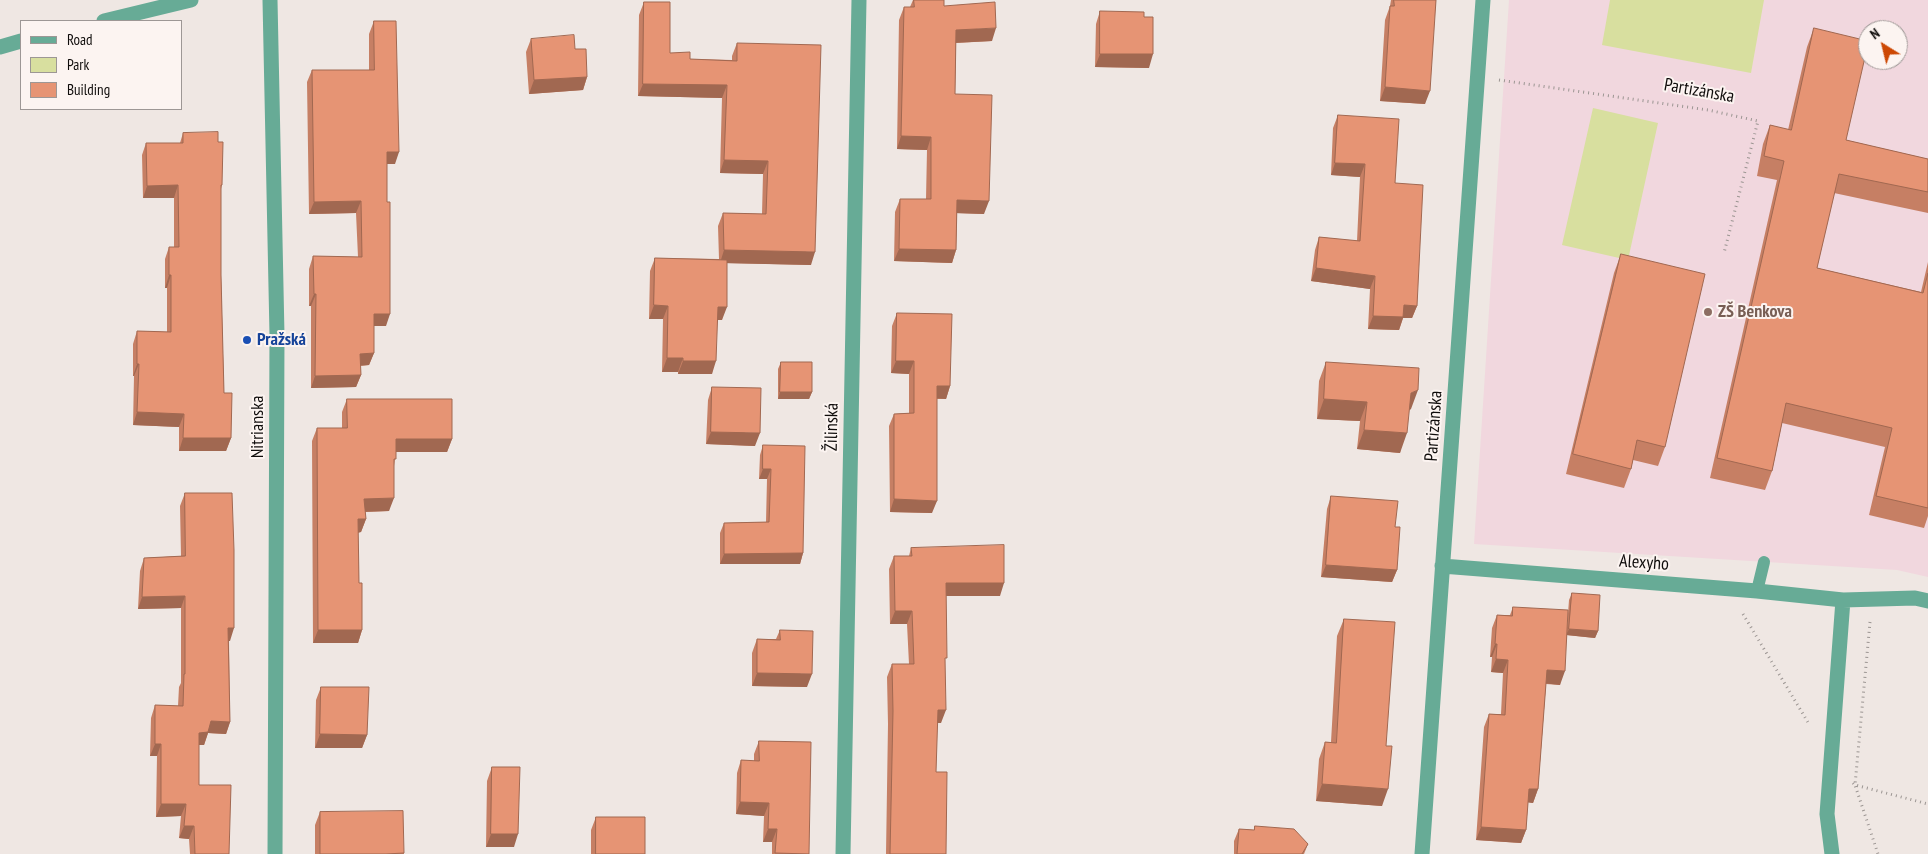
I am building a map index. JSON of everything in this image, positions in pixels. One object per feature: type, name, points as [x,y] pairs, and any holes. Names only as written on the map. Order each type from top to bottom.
[{"type":"street","points":[[108,20],[191,0]]},
{"type":"street","name":"Nitrianska","points":[[270,0],[277,335],[275,854]]},
{"type":"street","name":"Žilinská","points":[[843,854],[859,0]]},
{"type":"street","name":"Partizánska","points":[[1422,854],[1483,0]]},
{"type":"street","points":[[0,47],[20,42]]},
{"type":"street","name":"Alexyho","points":[[1442,566],[1757,591],[1843,600],[1915,598],[1928,601]]},
{"type":"street","points":[[1832,854],[1828,814],[1843,600]]},
{"type":"lane","points":[[1757,591],[1764,562]]},
{"type":"path","name":"Partizánska","points":[[1499,80],[1708,110],[1758,121],[1724,252]]},
{"type":"path","points":[[1872,599],[1856,785],[1878,854]]},
{"type":"shaded area","name":"ZŠ Benkova","points":[[1509,0],[1928,0],[1928,577],[1897,570],[1474,544]]},
{"type":"green space","points":[[1610,0],[1764,0],[1751,73],[1602,45]]},
{"type":"green space","points":[[1593,108],[1658,123],[1628,260],[1562,245]]},
{"type":"building","points":[[914,0],[944,0],[944,6],[995,2],[996,28],[956,30],[955,94],[992,95],[989,201],[957,200],[956,250],[899,249],[900,199],[931,199],[931,137],[901,136],[904,7],[914,7]]},
{"type":"building","points":[[1394,0],[1436,0],[1430,91],[1385,87],[1390,6],[1394,6]]},
{"type":"building","points":[[644,2],[670,2],[670,53],[690,52],[690,59],[737,61],[737,43],[821,45],[815,252],[724,250],[723,213],[766,214],[768,161],[724,160],[727,85],[643,84]]},
{"type":"building","points":[[1100,11],[1144,12],[1144,17],[1153,17],[1153,54],[1100,54]]},
{"type":"building","points":[[374,21],[396,21],[399,152],[387,152],[387,202],[390,202],[390,314],[374,314],[374,353],[360,354],[361,375],[315,376],[316,294],[314,294],[313,256],[362,257],[361,201],[314,202],[312,70],[374,70]]},
{"type":"building","points":[[1814,28],[1858,39],[1858,70],[1862,70],[1846,140],[1928,159],[1928,192],[1839,174],[1817,268],[1923,293],[1928,273],[1928,508],[1876,496],[1892,428],[1786,403],[1772,471],[1717,458],[1784,161],[1764,156],[1770,125],[1791,130]]},
{"type":"building","points":[[574,35],[575,49],[586,49],[587,77],[534,80],[531,39]]},
{"type":"building","points":[[1338,115],[1399,119],[1395,183],[1423,185],[1417,306],[1404,305],[1403,317],[1373,316],[1375,276],[1316,268],[1319,237],[1360,241],[1365,164],[1335,163]]},
{"type":"building","points":[[218,132],[218,142],[223,142],[221,275],[224,393],[232,393],[231,438],[183,438],[184,414],[137,412],[139,364],[137,364],[137,331],[171,332],[169,247],[179,247],[178,185],[147,186],[146,143],[183,143],[183,133]]},
{"type":"building","points":[[1621,254],[1705,274],[1665,447],[1637,440],[1631,469],[1573,454]]},
{"type":"building","points":[[655,258],[727,260],[727,307],[718,307],[716,361],[683,361],[683,358],[667,358],[668,306],[654,305]]},
{"type":"building","points":[[897,313],[952,314],[950,386],[937,386],[937,501],[894,499],[894,414],[914,413],[914,361],[896,361]]},
{"type":"building","points":[[781,362],[812,362],[812,392],[780,392]]},
{"type":"building","points":[[1326,362],[1419,368],[1418,390],[1411,393],[1407,433],[1364,430],[1367,402],[1324,399]]},
{"type":"building","points":[[712,387],[761,388],[760,433],[711,432]]},
{"type":"building","points":[[347,399],[452,399],[452,439],[396,439],[394,498],[364,499],[366,519],[358,519],[359,583],[362,583],[362,630],[318,630],[317,428],[347,428]]},
{"type":"building","points":[[763,445],[805,446],[803,553],[724,554],[724,523],[769,522],[771,469],[763,469]]},
{"type":"building","points":[[185,493],[232,493],[234,628],[228,628],[230,722],[211,721],[208,732],[199,733],[199,785],[231,785],[229,854],[195,854],[194,826],[184,826],[186,804],[161,804],[161,744],[155,744],[155,705],[183,706],[185,596],[142,597],[144,558],[185,556]]},
{"type":"building","points":[[1331,496],[1398,501],[1395,527],[1400,527],[1397,570],[1326,565]]},
{"type":"building","points":[[1004,545],[1004,583],[946,583],[946,710],[938,710],[936,772],[947,772],[946,854],[890,854],[892,664],[914,664],[912,611],[895,611],[894,556],[912,556],[911,548]]},
{"type":"building","points":[[1572,593],[1600,595],[1598,631],[1569,629]]},
{"type":"building","points":[[1513,607],[1568,610],[1565,671],[1547,670],[1538,789],[1529,789],[1526,830],[1481,827],[1489,714],[1505,715],[1508,660],[1496,659],[1497,615],[1512,616]]},
{"type":"building","points":[[1344,619],[1395,622],[1386,746],[1392,746],[1388,789],[1322,784],[1325,742],[1336,743]]},
{"type":"building","points":[[780,630],[813,631],[812,674],[757,673],[757,639],[780,640]]},
{"type":"building","points":[[321,687],[369,687],[367,735],[320,734]]},
{"type":"building","points":[[759,741],[811,742],[809,854],[775,853],[777,829],[768,829],[769,803],[740,802],[741,760],[759,761]]},
{"type":"building","points":[[492,767],[520,767],[518,834],[491,834]]},
{"type":"building","points":[[403,811],[404,853],[320,854],[320,812]]},
{"type":"building","points":[[596,817],[645,817],[645,854],[596,854]]},
{"type":"building","points":[[1255,826],[1294,829],[1308,844],[1302,854],[1237,854],[1239,829],[1254,830]]},
{"type":"place","name":"ZŠ Benkova","points":[[1708,312]]},
{"type":"place","name":"Pražská","points":[[247,340]]}]
